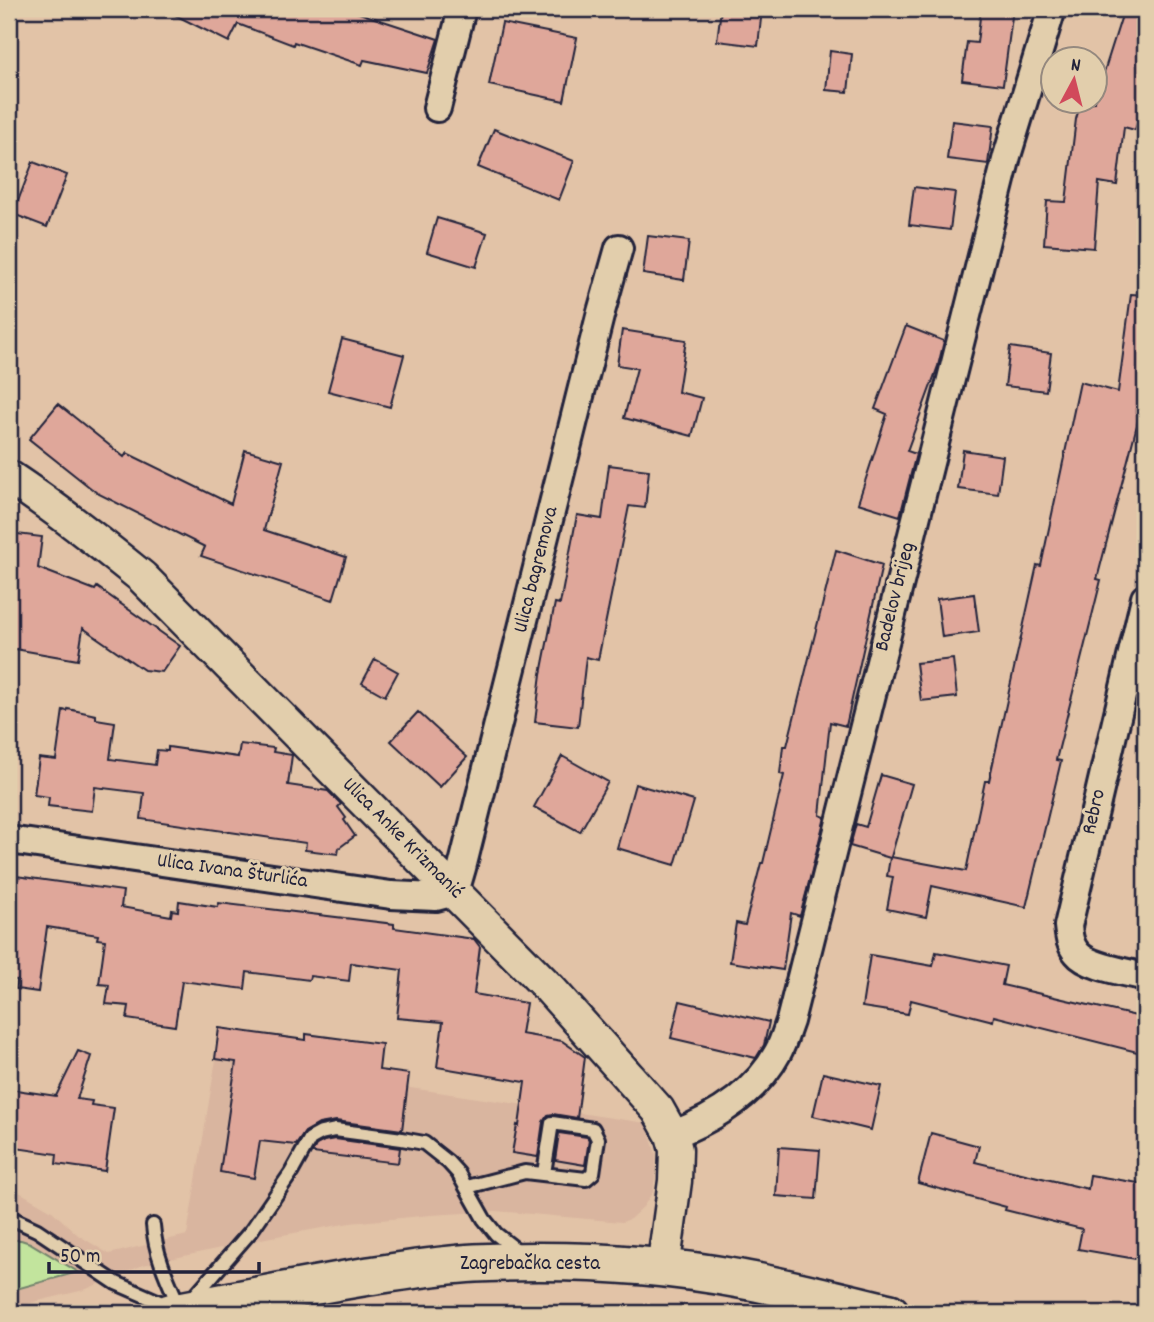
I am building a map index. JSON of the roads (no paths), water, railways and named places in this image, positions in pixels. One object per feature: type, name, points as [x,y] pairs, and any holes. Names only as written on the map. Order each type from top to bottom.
[{"type":"main road","name":"Zagrebačka cesta","points":[[176,1312],[393,1273],[473,1263],[541,1262],[663,1269],[740,1279],[794,1296],[890,1313]]},
{"type":"street","points":[[437,108],[462,9]]},
{"type":"street","name":"Badelov brijeg","points":[[672,1135],[715,1114],[737,1100],[753,1085],[778,1052],[790,1021],[1003,170],[1052,9]]},
{"type":"street","name":"Ulica bagremova","points":[[455,892],[619,248]]},
{"type":"street","name":"Ulica Anke Krizmanić","points":[[9,477],[77,525],[142,577],[550,989],[658,1110],[672,1135],[676,1150],[663,1269]]},
{"type":"street","name":"Rebro","points":[[1145,598],[1135,690],[1068,926],[1071,943],[1077,954],[1088,962],[1145,977]]},
{"type":"street","name":"Ulica Ivana Šturlića","points":[[9,840],[391,895],[436,897],[455,892]]},
{"type":"lane","points":[[467,1187],[525,1172],[586,1179],[593,1173],[598,1139],[593,1129],[552,1123],[544,1173]]},
{"type":"lane","points":[[176,1312],[251,1231],[310,1139],[334,1130],[424,1143],[458,1173],[474,1204],[496,1234],[513,1248],[541,1262]]},
{"type":"lane","points":[[9,1217],[37,1230],[116,1283],[176,1312]]},
{"type":"lane","points":[[153,1224],[154,1239],[176,1312]]}]
